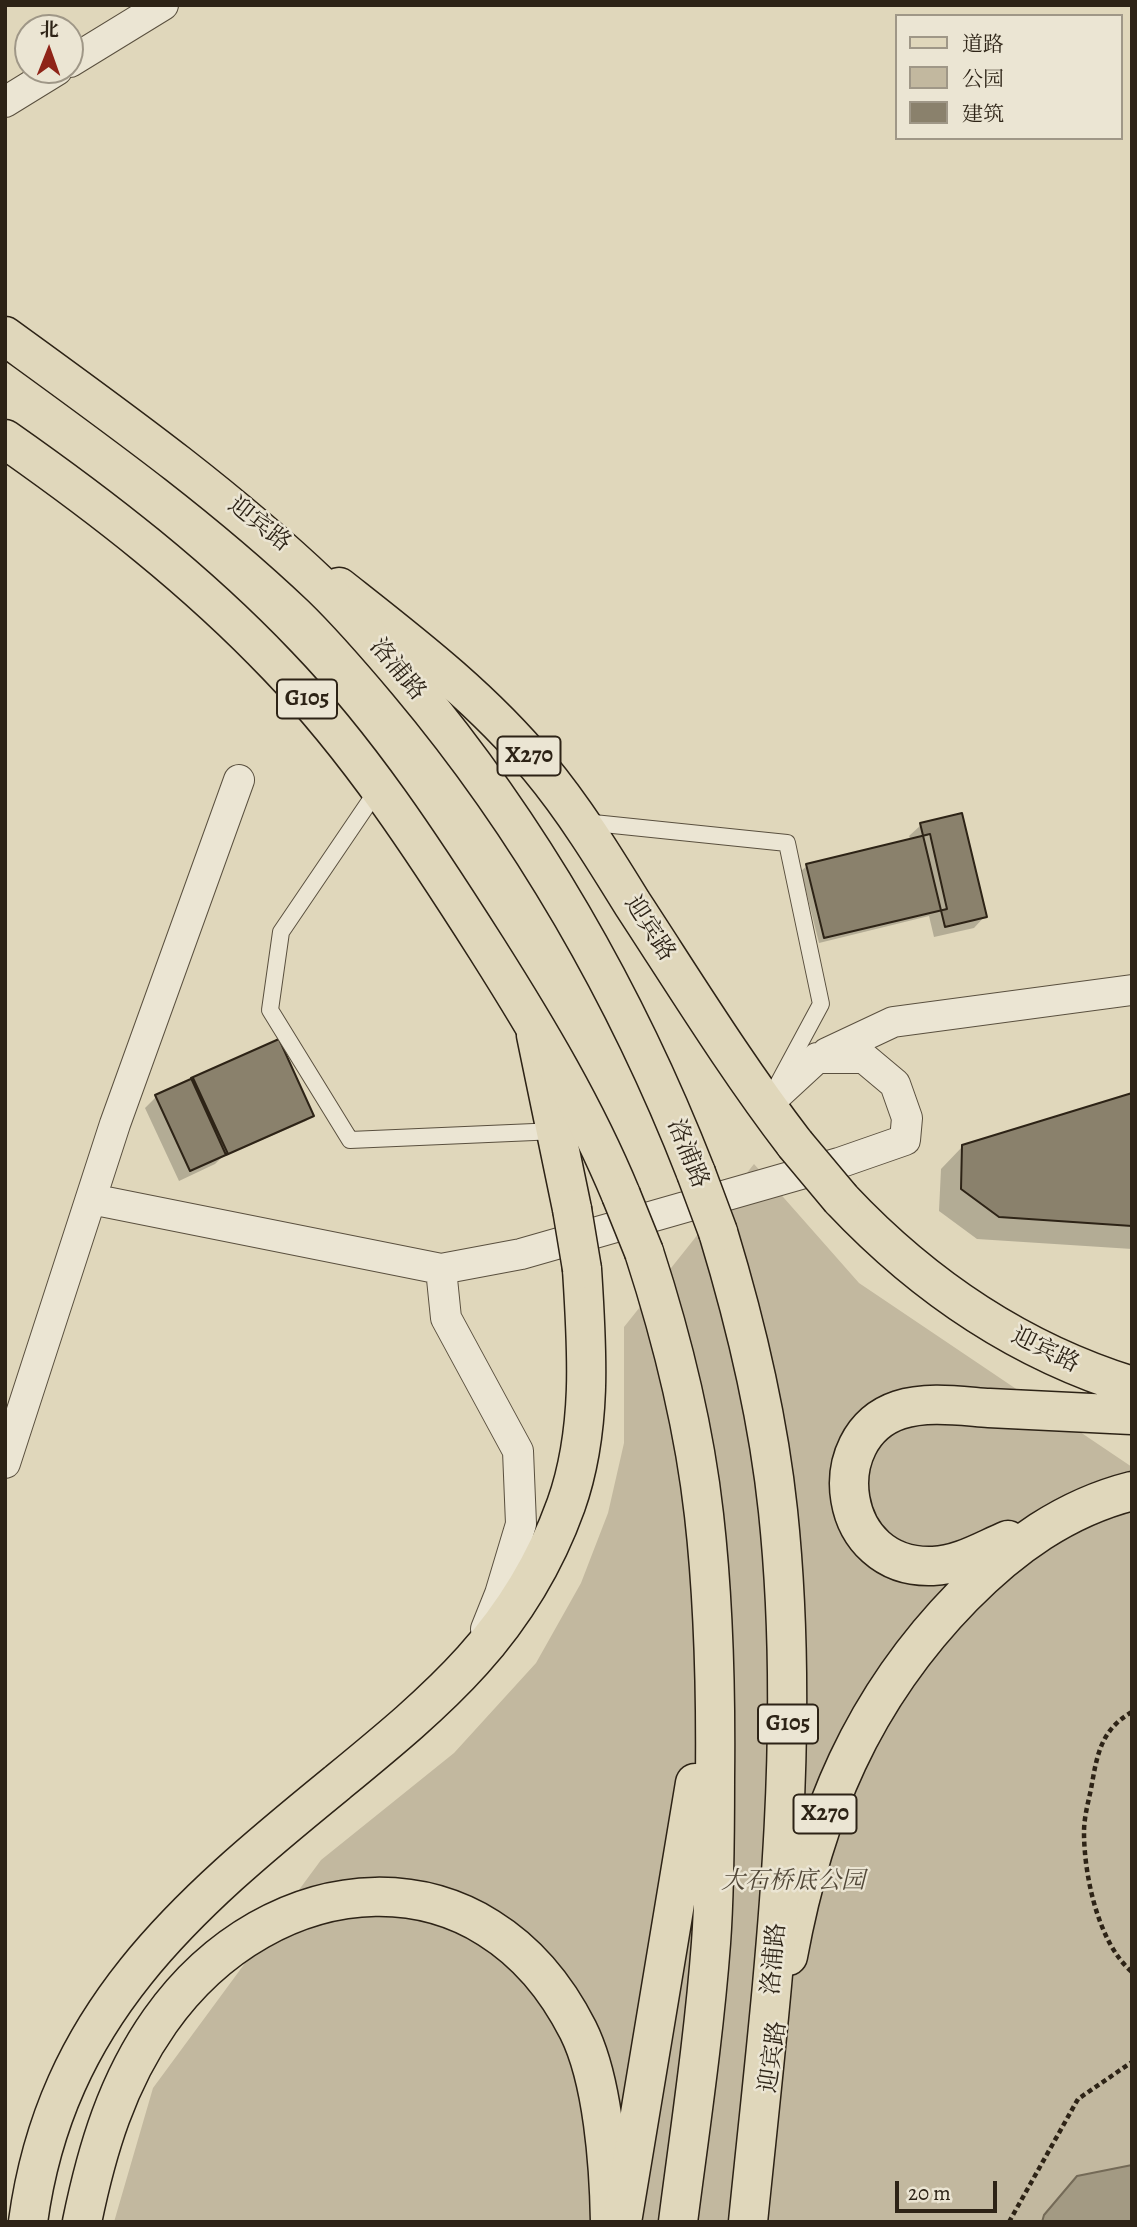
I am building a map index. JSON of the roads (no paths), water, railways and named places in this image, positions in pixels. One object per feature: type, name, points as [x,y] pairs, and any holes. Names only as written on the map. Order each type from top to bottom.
[{"type":"main road","name":"洛浦路","points":[[5,336],[168,454],[228,502],[324,589],[379,648],[450,734],[535,855],[615,993],[680,1131],[718,1232],[749,1341],[762,1404],[778,1511],[787,1639],[789,1718],[786,1816],[777,1950],[750,2222]]},
{"type":"main road","name":"G105","points":[[5,439],[122,524],[233,620],[279,666],[329,723],[379,787],[460,905],[572,1088],[644,1252],[676,1362],[692,1436],[704,1514],[713,1642],[715,1832],[711,1942],[678,2222]]},
{"type":"main road","name":"迎宾路","points":[[168,454],[445,671],[507,730],[546,775],[580,822],[766,1105],[841,1199],[890,1249],[993,1325],[1078,1368],[1132,1386]]},
{"type":"main road","points":[[28,2222],[46,2140],[72,2072],[107,2009],[127,1982],[151,1951],[202,1899],[294,1818],[399,1732],[471,1664],[512,1612],[549,1546],[575,1473],[583,1433],[587,1350],[582,1269],[534,1027]]},
{"type":"main road","points":[[1086,1505],[959,1562],[922,1566],[893,1559],[872,1545],[863,1534],[852,1509],[849,1482],[855,1455],[869,1430],[888,1414],[901,1409],[934,1405],[1132,1415]]},
{"type":"main road","name":"迎宾路","points":[[750,2222],[785,1968],[796,1913],[807,1866],[842,1771],[857,1739],[890,1684],[930,1630],[1001,1560],[1057,1520],[1086,1505],[1132,1491]]},
{"type":"main road","name":"G105","points":[[622,2222],[682,1871],[713,1642]]},
{"type":"main road","points":[[82,2222],[103,2133],[115,2102],[161,2020],[186,1990],[222,1956],[267,1924],[320,1904],[342,1899],[390,1896],[438,1903],[482,1924],[523,1955],[556,1994],[578,2030],[592,2071],[606,2156],[610,2222]]},
{"type":"street","points":[[84,53],[163,5]]},
{"type":"street","points":[[5,102],[34,84]]},
{"type":"street","points":[[5,1463],[115,1124],[239,780]]},
{"type":"street","points":[[766,1105],[817,1058],[893,1022],[1132,990]]},
{"type":"street","points":[[91,1199],[441,1269],[521,1254],[839,1163],[905,1140],[907,1118],[895,1084],[864,1058],[817,1058]]},
{"type":"street","points":[[441,1269],[446,1318],[517,1451],[521,1524],[500,1594],[471,1664]]},
{"type":"lane","points":[[379,787],[281,932],[270,1010],[350,1140],[556,1131]]},
{"type":"lane","points":[[580,822],[787,843],[821,1004],[766,1105]]},
{"type":"park label","name":"大石桥底公园","points":[[793,1882]]}]
